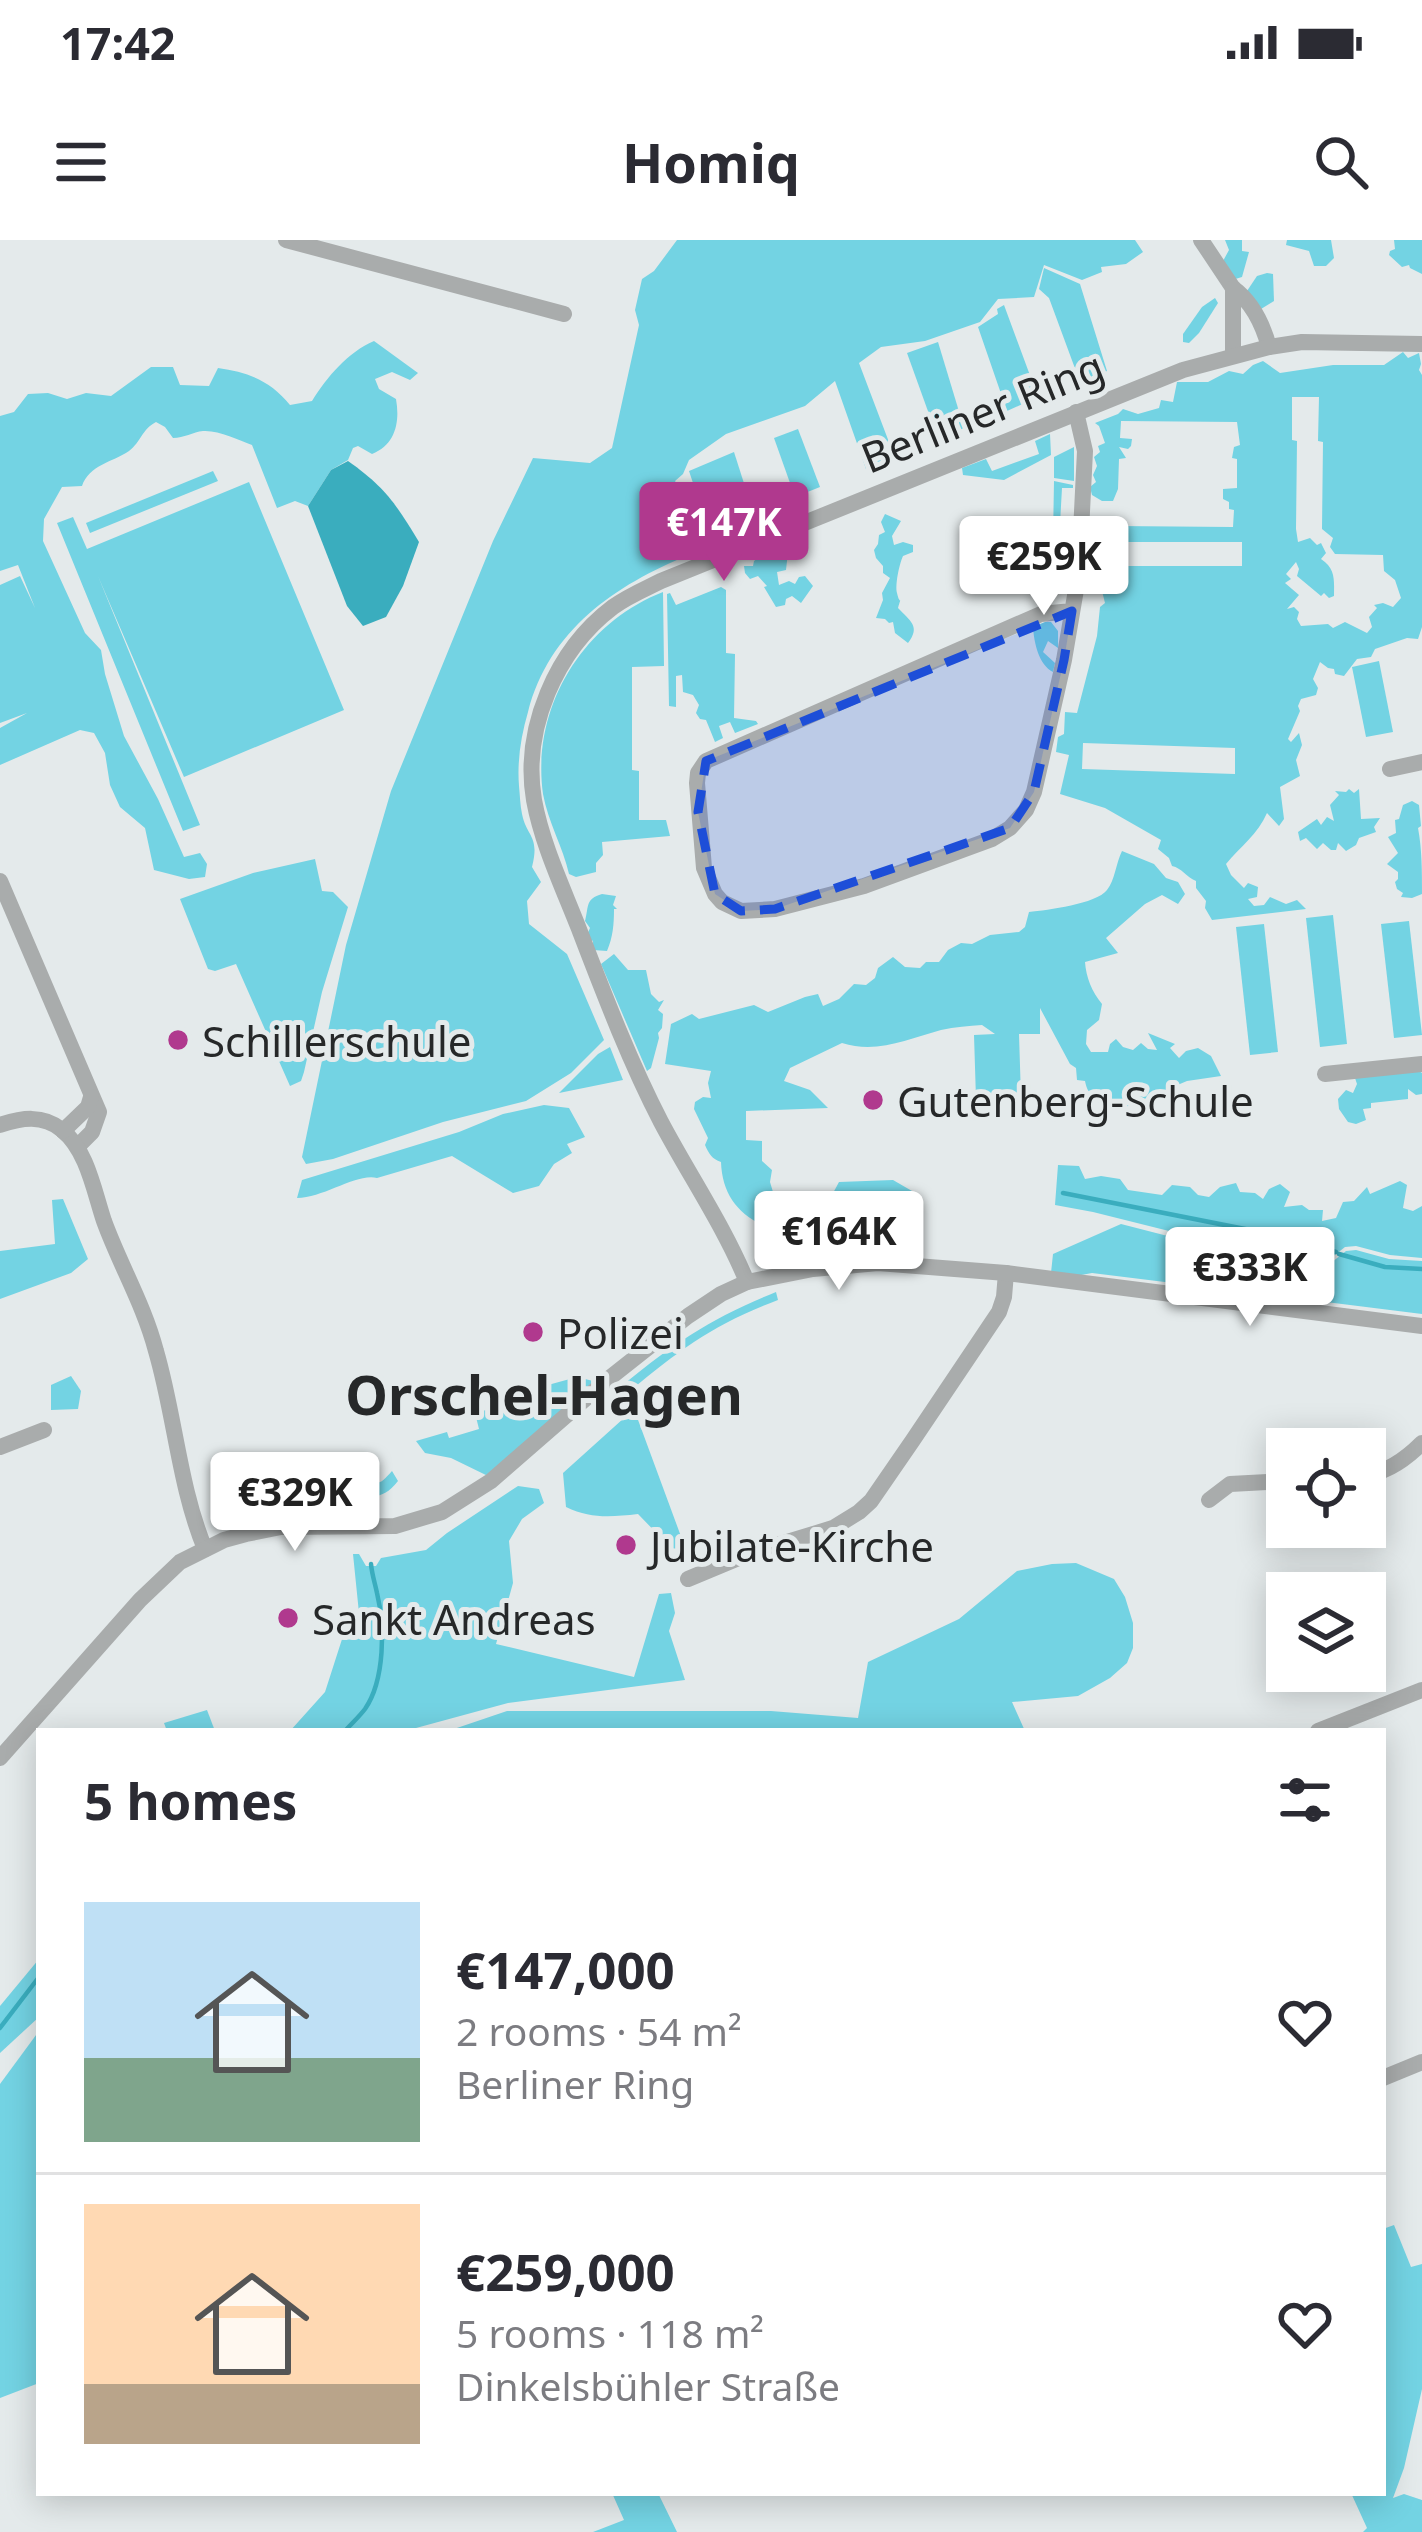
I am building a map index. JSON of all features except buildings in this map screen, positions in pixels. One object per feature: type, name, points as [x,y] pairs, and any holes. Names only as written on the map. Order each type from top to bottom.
[{"type":"street","points":[[286,240],[564,314]]},
{"type":"street","points":[[1201,240],[1260,320],[1269,347]]},
{"type":"street","points":[[1233,288],[1233,356]]},
{"type":"street","name":"Berliner Ring","points":[[747,1282],[728,1238],[640,1079],[548,848],[534,800],[535,733],[547,694],[566,658],[600,618],[661,581],[1183,370],[1302,342],[1422,344]]},
{"type":"street","points":[[1072,610],[1041,614],[706,761],[698,773],[702,854],[706,878],[722,902],[751,912],[864,886],[992,839],[1010,828],[1031,801],[1059,683],[1072,610],[1082,542],[1085,464],[1076,412]]},
{"type":"street","points":[[1390,769],[1422,762]]},
{"type":"street","points":[[0,881],[99,1112],[92,1132],[78,1146]]},
{"type":"street","points":[[1325,1074],[1422,1064]]},
{"type":"street","points":[[63,1131],[88,1107],[91,1096]]},
{"type":"street","points":[[0,1125],[36,1118],[63,1131],[78,1146],[151,1332],[192,1519],[205,1549]]},
{"type":"street","points":[[0,1758],[140,1600],[180,1562],[246,1534],[281,1527],[395,1526],[442,1512],[491,1481],[704,1304],[747,1282],[878,1263],[1006,1273],[1422,1326]]},
{"type":"street","points":[[688,1579],[832,1528],[871,1501],[999,1312],[1006,1273]]},
{"type":"street","points":[[0,1447],[44,1430]]},
{"type":"street","points":[[1386,1471],[1422,1443]]},
{"type":"street","points":[[1209,1500],[1230,1484],[1266,1481]]},
{"type":"street","points":[[1326,1728],[1422,1690]]},
{"type":"street","points":[[1386,2077],[1422,2062]]},
{"type":"highlighted area","points":[[1072,611],[1034,792],[1010,828],[775,909],[741,911],[715,894],[698,812],[706,761]]},
{"type":"shaded area","points":[[677,240],[1135,240],[1143,252],[1126,264],[1101,267],[1102,272],[1082,280],[1044,265],[1034,297],[998,299],[980,322],[925,341],[881,347],[859,363],[895,458],[866,469],[835,381],[805,406],[726,434],[689,460],[675,481],[704,530],[707,547],[699,550],[690,535],[682,538],[689,555],[611,596],[569,634],[538,683],[520,749],[521,811],[534,842],[532,867],[541,882],[527,901],[529,924],[567,954],[604,1040],[571,1073],[526,1101],[306,1164],[302,1157],[346,945],[391,791],[493,541],[533,458],[590,463],[612,448],[639,325],[635,310],[642,279]]},
{"type":"shaded area","points":[[1225,240],[1242,240],[1242,251],[1249,252],[1242,277],[1232,280],[1223,261],[1229,250]]},
{"type":"shaded area","points":[[1287,240],[1331,240],[1334,258],[1326,266],[1314,266],[1309,251],[1286,245]]},
{"type":"shaded area","points":[[1394,240],[1422,240],[1422,274],[1409,265],[1402,267],[1389,255],[1395,249]]},
{"type":"shaded area","points":[[1044,268],[1080,284],[1107,371],[1080,382],[1049,298],[1039,289]]},
{"type":"shaded area","points":[[1273,274],[1274,301],[1261,309],[1247,291],[1257,276]]},
{"type":"shaded area","points":[[1215,298],[1218,303],[1199,333],[1189,343],[1183,342],[1183,334],[1202,307]]},
{"type":"shaded area","points":[[1004,305],[1038,397],[1007,411],[978,327]]},
{"type":"shaded area","points":[[374,341],[418,373],[410,380],[392,372],[375,379],[379,389],[396,399],[391,438],[372,454],[353,448],[348,460],[331,470],[308,506],[295,501],[277,508],[252,445],[209,431],[173,438],[156,422],[129,451],[90,473],[82,486],[62,487],[44,519],[43,541],[85,633],[101,650],[124,736],[184,857],[200,853],[207,864],[205,877],[189,879],[154,870],[145,828],[120,807],[110,785],[105,753],[94,733],[80,730],[0,765],[0,728],[27,713],[0,723],[0,585],[20,576],[35,608],[18,565],[0,571],[0,416],[14,412],[28,394],[67,399],[86,393],[111,396],[151,367],[173,367],[180,385],[209,386],[218,368],[229,370],[267,384],[290,405],[312,401],[339,366]]},
{"type":"shaded area","points":[[938,342],[964,428],[938,439],[907,353]]},
{"type":"shaded area","points":[[1403,352],[1408,358],[1419,353],[1422,627],[1418,639],[1375,649],[1371,657],[1357,659],[1344,676],[1320,662],[1313,679],[1316,695],[1301,699],[1288,739],[1291,742],[1299,733],[1302,745],[1296,760],[1300,776],[1280,787],[1284,819],[1279,826],[1267,813],[1226,864],[1244,888],[1248,883],[1258,887],[1257,897],[1248,899],[1254,906],[1264,905],[1270,897],[1286,904],[1297,900],[1306,909],[1212,920],[1196,881],[1172,866],[1158,849],[1161,840],[1105,808],[1060,794],[1069,755],[1056,752],[1058,737],[1064,734],[1065,712],[1077,713],[1100,607],[1105,603],[1101,587],[1110,566],[1242,566],[1242,542],[1110,542],[1116,526],[1233,527],[1234,510],[1223,499],[1223,489],[1237,488],[1237,459],[1232,458],[1234,447],[1240,445],[1237,422],[1121,421],[1120,438],[1132,439],[1128,449],[1119,447],[1126,458],[1119,459],[1113,501],[1092,495],[1090,487],[1096,482],[1094,457],[1100,452],[1098,446],[1105,443],[1095,423],[1123,409],[1138,414],[1159,408],[1161,400],[1173,402],[1177,382],[1208,382],[1229,371],[1243,374],[1263,361],[1280,373],[1333,365],[1384,365]],"holes":[[[1292,397],[1319,397],[1322,529],[1333,538],[1330,547],[1335,554],[1383,555],[1384,571],[1395,580],[1401,598],[1393,607],[1374,605],[1377,608],[1369,617],[1372,627],[1367,633],[1345,622],[1333,628],[1328,624],[1301,626],[1299,612],[1294,607],[1287,609],[1299,595],[1285,583],[1296,562],[1297,576],[1321,596],[1334,596],[1333,575],[1321,559],[1326,553],[1321,543],[1310,538],[1298,542]],[[1083,743],[1235,748],[1235,774],[1082,769]]]},
{"type":"shaded area","points":[[798,429],[820,487],[795,497],[774,438]]},
{"type":"shaded area","points":[[1050,434],[1051,455],[1004,480],[963,475],[962,468],[986,459],[992,471],[1039,454],[1035,441]]},
{"type":"shaded area","points":[[1074,447],[1074,481],[1054,478],[1054,457]]},
{"type":"shaded area","points":[[734,452],[756,521],[711,537],[689,471]]},
{"type":"shaded area","points":[[348,461],[389,497],[419,542],[386,617],[363,626],[347,606],[308,506],[331,470]]},
{"type":"shaded area","points":[[213,471],[218,481],[90,533],[86,523]]},
{"type":"shaded area","points":[[1054,481],[1073,488],[1062,488],[1058,560],[1069,561],[1061,589],[1052,596]]},
{"type":"shaded area","points":[[249,482],[344,710],[184,777],[98,576],[200,825],[183,831],[57,523],[73,517],[87,549]]},
{"type":"shaded area","points":[[885,514],[901,521],[892,536],[894,545],[913,545],[913,552],[903,556],[897,585],[898,608],[914,628],[908,643],[895,633],[893,622],[876,618],[890,578],[874,550],[885,532],[881,522]]},
{"type":"shaded area","points":[[997,541],[1008,554],[1005,561],[985,567],[992,582],[980,586],[980,578],[966,577],[965,584],[965,573],[974,569],[968,562],[972,547],[981,555]]},
{"type":"shaded area","points":[[782,546],[788,552],[786,570],[777,572],[779,585],[795,584],[805,576],[813,586],[801,603],[792,596],[776,607],[767,586],[758,576],[750,579],[744,566],[753,566],[774,547],[779,551]]},
{"type":"shaded area","points":[[721,587],[726,590],[726,653],[735,654],[734,718],[758,724],[735,733],[730,722],[719,726],[723,738],[715,742],[706,720],[696,713],[699,705],[693,695],[683,692],[682,675],[676,676],[676,707],[669,706],[667,594],[676,605]]},
{"type":"shaded area","points":[[663,592],[664,666],[632,667],[632,770],[639,771],[639,820],[666,820],[670,836],[602,842],[596,872],[576,877],[569,874],[543,794],[545,730],[568,672],[587,647],[609,624]]},
{"type":"shaded area","points":[[1045,622],[1058,631],[1058,648],[1048,641],[1043,652],[1055,663],[1053,672],[1041,659],[1035,640],[1033,627]]},
{"type":"shaded area","points":[[1379,661],[1393,732],[1366,737],[1352,667]]},
{"type":"shaded area","points":[[1359,789],[1361,819],[1380,818],[1376,832],[1359,838],[1346,851],[1338,843],[1331,850],[1323,843],[1317,849],[1306,838],[1300,841],[1298,832],[1317,819],[1321,825],[1327,817],[1334,821],[1330,805],[1339,795],[1335,791],[1354,793]]},
{"type":"shaded area","points":[[1412,801],[1419,805],[1422,894],[1412,898],[1401,897],[1395,882],[1398,872],[1387,864],[1398,853],[1388,837],[1396,833],[1395,820],[1403,805]]},
{"type":"shaded area","points":[[1122,851],[1154,864],[1166,878],[1178,882],[1185,894],[1178,904],[1162,895],[1145,904],[1106,938],[1118,953],[1085,962],[1090,984],[1102,1004],[1099,1020],[1087,1030],[1086,1044],[1091,1052],[1108,1052],[1116,1039],[1133,1050],[1141,1043],[1157,1050],[1148,1033],[1175,1044],[1170,1048],[1179,1058],[1198,1048],[1211,1056],[1221,1076],[1187,1081],[1116,1111],[1110,1109],[1092,1097],[1085,1081],[1077,1080],[1076,1068],[1040,1008],[1040,1034],[1019,1034],[1021,1098],[976,1099],[974,1035],[995,1034],[982,1025],[880,1046],[842,1043],[790,1068],[784,1081],[810,1090],[828,1108],[746,1111],[746,1140],[762,1141],[762,1161],[772,1170],[773,1192],[762,1225],[738,1207],[724,1183],[721,1162],[705,1145],[708,1138],[694,1109],[695,1102],[711,1098],[711,1071],[665,1064],[671,1024],[692,1014],[699,1019],[754,1005],[768,1012],[818,994],[823,1006],[854,984],[866,985],[893,957],[905,967],[920,968],[926,962],[939,962],[961,943],[1019,932],[1029,912],[1071,906],[1101,895],[1112,881]]},
{"type":"shaded area","points":[[315,859],[322,891],[333,892],[348,907],[304,1072],[301,1081],[290,1086],[236,964],[208,969],[180,899],[253,873]]},
{"type":"shaded area","points":[[602,894],[616,896],[607,951],[593,950],[593,941],[586,937],[589,904]]},
{"type":"shaded area","points":[[1333,915],[1347,1044],[1320,1047],[1306,918]]},
{"type":"shaded area","points":[[1409,921],[1422,1035],[1394,1038],[1381,924]]},
{"type":"shaded area","points":[[1264,924],[1278,1052],[1250,1055],[1236,927]]},
{"type":"shaded area","points":[[614,954],[628,970],[646,970],[651,994],[659,1002],[664,1000],[658,1010],[663,1014],[662,1028],[647,1071],[601,964]]},
{"type":"shaded area","points":[[610,1047],[623,1080],[559,1093],[598,1054]]},
{"type":"shaded area","points":[[1410,1065],[1422,1073],[1422,1094],[1408,1089],[1408,1099],[1371,1103],[1371,1108],[1363,1109],[1366,1120],[1348,1122],[1338,1099],[1346,1090],[1353,1093],[1355,1078]]},
{"type":"shaded area","points":[[544,1105],[569,1108],[585,1137],[567,1144],[572,1153],[554,1164],[539,1186],[513,1193],[452,1156],[297,1198],[302,1180]]},
{"type":"shaded area","points":[[1058,1165],[1079,1166],[1085,1179],[1120,1179],[1128,1190],[1162,1195],[1172,1185],[1190,1187],[1209,1197],[1220,1187],[1236,1183],[1240,1192],[1263,1199],[1280,1184],[1290,1192],[1284,1207],[1323,1210],[1322,1221],[1336,1218],[1343,1202],[1354,1201],[1367,1187],[1370,1194],[1400,1181],[1407,1185],[1403,1208],[1413,1211],[1422,1206],[1422,1258],[1356,1246],[1345,1247],[1326,1262],[1301,1264],[1055,1205]]},
{"type":"shaded area","points":[[893,1180],[912,1191],[901,1204],[846,1210],[832,1195],[839,1182]]},
{"type":"shaded area","points":[[63,1199],[88,1259],[71,1273],[0,1299],[0,1251],[55,1244],[52,1200]]},
{"type":"shaded area","points":[[1121,1224],[1301,1267],[1327,1266],[1346,1251],[1356,1250],[1422,1261],[1422,1314],[1092,1273],[1051,1273],[1053,1254]]},
{"type":"shaded area","points":[[778,1238],[885,1248],[885,1250],[775,1255]]},
{"type":"shaded area","points":[[776,1292],[778,1300],[700,1338],[630,1391],[624,1384],[696,1332]]},
{"type":"shaded area","points":[[71,1376],[81,1391],[78,1409],[51,1410],[51,1385]]},
{"type":"shaded area","points":[[577,1377],[601,1383],[490,1477],[451,1458],[425,1453],[416,1441],[479,1429],[475,1413],[549,1393],[548,1385]]},
{"type":"shaded area","points":[[634,1409],[686,1550],[671,1548],[638,1514],[601,1516],[566,1507],[563,1473]]},
{"type":"shaded area","points":[[337,1464],[358,1465],[363,1479],[377,1482],[392,1471],[398,1481],[376,1496],[361,1494],[339,1481],[321,1490],[289,1486],[250,1508],[233,1511],[228,1503],[328,1472]]},
{"type":"shaded area","points":[[518,1486],[539,1489],[544,1503],[522,1519],[509,1541],[513,1583],[496,1644],[634,1677],[659,1594],[671,1593],[675,1613],[669,1631],[685,1680],[508,1703],[416,1728],[293,1728],[325,1692],[344,1633],[360,1623],[353,1554],[359,1554],[366,1566],[376,1566],[381,1558],[426,1550]]},
{"type":"shaded area","points":[[1076,1563],[1114,1579],[1133,1623],[1133,1648],[1127,1663],[1110,1678],[1078,1696],[1012,1702],[1024,1728],[457,1728],[507,1711],[771,1711],[858,1718],[868,1662],[959,1619],[1017,1571]]},
{"type":"shaded area","points":[[207,1710],[214,1728],[166,1728],[164,1723]]},
{"type":"shaded area","points":[[36,1963],[36,2020],[0,2053],[0,2006]]},
{"type":"shaded area","points":[[36,2035],[36,2384],[0,2398],[0,2084]]},
{"type":"shaded area","points":[[1394,2225],[1411,2267],[1422,2264],[1422,2389],[1393,2498],[1404,2494],[1422,2500],[1422,2532],[1363,2532],[1367,2528],[1352,2496],[1386,2496],[1386,2228]]},
{"type":"shaded area","points":[[613,2496],[659,2496],[677,2532],[593,2532],[624,2520]]},
{"type":"waterway","points":[[1063,1193],[1275,1235],[1336,1252]]},
{"type":"waterway","points":[[1339,1254],[1385,1267],[1422,1269]]},
{"type":"waterway","points":[[348,1728],[372,1697],[380,1668],[380,1606],[371,1564]]},
{"type":"waterway","points":[[0,2028],[36,1981]]},
{"type":"place","name":"Schillerschule","points":[[178,1040]]},
{"type":"place","name":"Gutenberg-Schule","points":[[873,1100]]},
{"type":"place","name":"Polizei","points":[[533,1332]]},
{"type":"place","name":"Jubilate-Kirche","points":[[626,1545]]},
{"type":"place","name":"Sankt Andreas","points":[[288,1618]]},
{"type":"district","name":"Orschel-Hagen","points":[[544,1394]]}]
